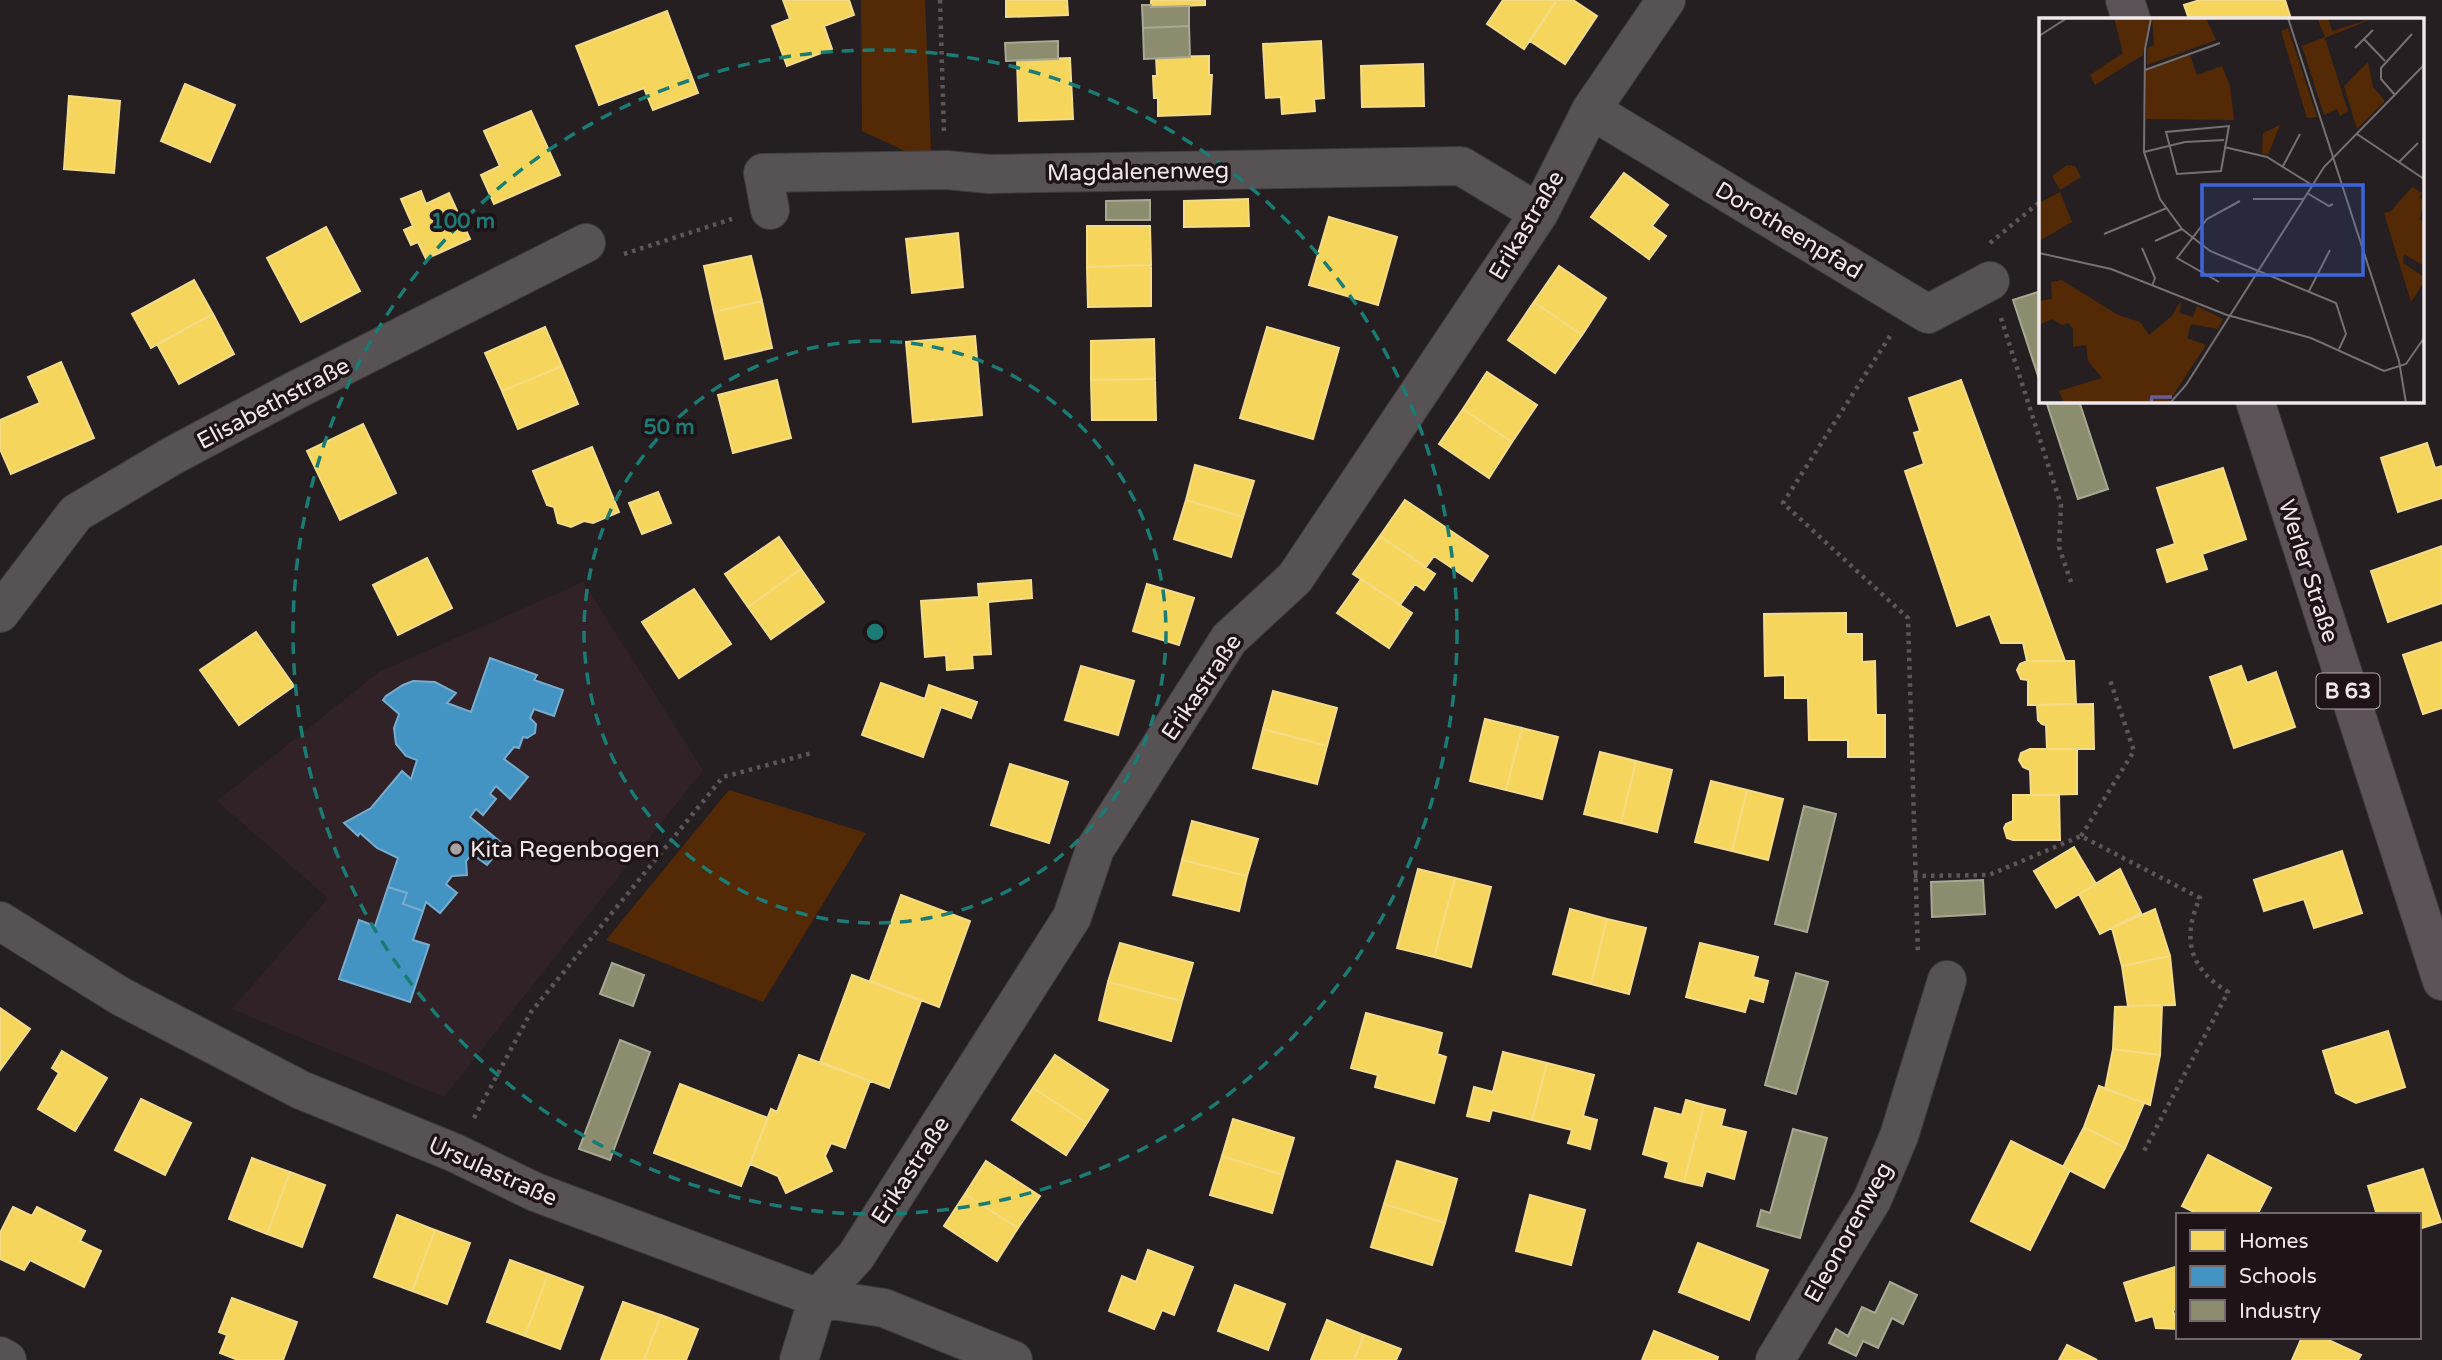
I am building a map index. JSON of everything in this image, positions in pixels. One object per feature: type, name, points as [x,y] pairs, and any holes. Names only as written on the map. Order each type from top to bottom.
[{"type":"main road","points":[[2125,0],[2131,18]]},
{"type":"main road","name":"Werler Straße","points":[[2255,402],[2442,981]]},
{"type":"street","name":"Erikastraße","points":[[799,1360],[818,1298],[856,1256],[1072,917],[1095,849],[1229,639],[1295,578],[1539,213],[1591,110],[1665,0]]},
{"type":"street","name":"Dorotheenpfad","points":[[1591,110],[1928,314],[1990,281]]},
{"type":"street","name":"Magdalenenweg","points":[[770,210],[763,173],[946,170],[1030,174],[1461,166],[1539,213]]},
{"type":"street","name":"Elisabethstraße","points":[[0,613],[76,513],[172,456],[292,392],[586,243]]},
{"type":"street","name":"Ursulastraße","points":[[0,921],[120,996],[301,1090],[455,1153],[535,1192],[818,1298],[884,1308],[1013,1360]]},
{"type":"street","name":"Eleonorenweg","points":[[1775,1360],[1871,1200],[1899,1136],[1932,968]]},
{"type":"street","points":[[0,1356],[7,1360]]},
{"type":"path","points":[[940,0],[946,170]]},
{"type":"path","points":[[2039,203],[1986,245],[1990,281],[2061,505],[2059,547],[2071,582]]},
{"type":"path","points":[[586,243],[622,255],[751,212],[770,210]]},
{"type":"path","points":[[1910,304],[1783,503],[1908,618],[1914,876],[1932,968]]},
{"type":"path","points":[[1914,876],[1989,874],[2081,836],[2134,751],[2110,680]]},
{"type":"path","points":[[455,1153],[531,1012],[723,777],[812,753]]},
{"type":"path","points":[[2081,836],[2200,898],[2192,914],[2192,950],[2199,968],[2212,982],[2228,992],[2144,1151]]},
{"type":"shaded area","points":[[861,0],[925,0],[931,151],[907,152],[862,131]]},
{"type":"shaded area","name":"Kita Regenbogen","points":[[583,582],[703,770],[444,1097],[232,1009],[328,898],[217,801],[379,672]]},
{"type":"shaded area","points":[[729,790],[866,833],[763,1002],[606,940]]},
{"type":"building: Homes","points":[[783,0],[849,0],[854,15],[824,26],[832,49],[787,66],[772,26],[790,19]]},
{"type":"building: Homes","points":[[1006,0],[1067,0],[1068,15],[1006,17]]},
{"type":"building: Homes","points":[[1151,0],[1205,0],[1205,5],[1151,7]]},
{"type":"building: Homes","points":[[1503,0],[1557,0],[1524,49],[1487,24]]},
{"type":"building: Homes","points":[[1557,0],[1573,0],[1597,16],[1565,64],[1530,41]]},
{"type":"building: Homes","points":[[2200,0],[2285,0],[2291,18],[2189,18],[2184,5]]},
{"type":"building: Homes","points":[[667,11],[698,93],[653,110],[644,88],[599,105],[576,46]]},
{"type":"building: Homes","points":[[1321,41],[1324,98],[1314,99],[1315,111],[1282,114],[1281,97],[1266,98],[1263,44]]},
{"type":"building: Homes","points":[[1209,56],[1209,75],[1212,75],[1210,114],[1158,116],[1158,98],[1154,98],[1153,76],[1157,76],[1156,57]]},
{"type":"building: Homes","points":[[1070,58],[1073,119],[1019,121],[1017,60]]},
{"type":"building: Homes","points":[[1423,64],[1424,106],[1362,107],[1361,66]]},
{"type":"building: Homes","points":[[185,84],[235,105],[210,162],[161,141]]},
{"type":"building: Homes","points":[[69,96],[120,101],[114,173],[64,169]]},
{"type":"building: Homes","points":[[531,111],[560,175],[494,204],[481,175],[500,166],[484,131]]},
{"type":"building: Homes","points":[[1624,173],[1668,205],[1652,226],[1666,236],[1649,259],[1591,217]]},
{"type":"building: Homes","points":[[421,191],[426,204],[449,193],[470,239],[426,259],[418,242],[411,245],[404,230],[413,226],[401,199]]},
{"type":"building: Homes","points":[[1248,199],[1249,226],[1184,227],[1184,201]]},
{"type":"building: Homes","points":[[1329,217],[1397,237],[1378,305],[1309,285]]},
{"type":"building: Homes","points":[[1087,226],[1150,226],[1151,265],[1087,267]]},
{"type":"building: Homes","points":[[326,227],[360,291],[301,322],[267,258]]},
{"type":"building: Homes","points":[[958,233],[963,287],[912,293],[906,239]]},
{"type":"building: Homes","points":[[751,256],[762,301],[714,312],[704,266]]},
{"type":"building: Homes","points":[[1151,265],[1151,306],[1088,307],[1087,267]]},
{"type":"building: Homes","points":[[1559,266],[1606,298],[1582,335],[1534,302]]},
{"type":"building: Homes","points":[[194,280],[213,314],[151,348],[132,314]]},
{"type":"building: Homes","points":[[762,301],[772,348],[725,359],[714,312]]},
{"type":"building: Homes","points":[[1534,302],[1582,335],[1555,373],[1508,340]]},
{"type":"building: Homes","points":[[213,314],[234,354],[179,384],[157,344]]},
{"type":"building: Homes","points":[[545,327],[562,366],[502,391],[485,353]]},
{"type":"building: Homes","points":[[1267,327],[1339,348],[1313,439],[1240,418]]},
{"type":"building: Homes","points":[[975,336],[982,415],[913,422],[906,342]]},
{"type":"building: Homes","points":[[1154,339],[1155,379],[1091,380],[1091,341]]},
{"type":"building: Homes","points":[[61,362],[94,438],[11,474],[0,449],[0,420],[40,403],[28,377]]},
{"type":"building: Homes","points":[[562,366],[578,404],[518,429],[502,391]]},
{"type":"building: Homes","points":[[1487,372],[1537,405],[1512,442],[1463,409]]},
{"type":"building: Homes","points":[[1155,379],[1156,420],[1092,420],[1091,380]]},
{"type":"building: Homes","points":[[777,380],[791,438],[733,453],[718,395]]},
{"type":"building: Homes","points":[[1961,380],[2065,661],[2027,661],[2023,643],[2001,643],[1990,614],[1957,626],[1905,471],[1924,464],[1914,433],[1920,431],[1909,398]]},
{"type":"building: Homes","points":[[1463,409],[1512,442],[1489,478],[1439,444]]},
{"type":"building: Homes","points":[[363,424],[396,493],[340,520],[307,451]]},
{"type":"building: Homes","points":[[2427,443],[2435,468],[2442,466],[2442,498],[2398,512],[2381,458]]},
{"type":"building: Homes","points":[[592,447],[619,512],[593,523],[584,521],[571,527],[558,523],[554,507],[547,505],[533,471]]},
{"type":"building: Homes","points":[[1195,465],[1254,481],[1243,517],[1186,500]]},
{"type":"building: Homes","points":[[2223,468],[2246,539],[2202,554],[2207,569],[2167,582],[2157,550],[2175,544],[2157,488]]},
{"type":"building: Homes","points":[[658,492],[671,523],[642,534],[629,503]]},
{"type":"building: Homes","points":[[1186,500],[1243,517],[1231,557],[1174,539]]},
{"type":"building: Homes","points":[[1405,500],[1488,556],[1472,581],[1434,556],[1426,567],[1380,536]]},
{"type":"building: Homes","points":[[1380,536],[1435,574],[1424,590],[1415,584],[1400,605],[1353,574]]},
{"type":"building: Homes","points":[[779,537],[801,569],[748,607],[725,574]]},
{"type":"building: Homes","points":[[2442,546],[2442,603],[2388,622],[2371,571]]},
{"type":"building: Homes","points":[[427,558],[452,608],[398,635],[373,585]]},
{"type":"building: Homes","points":[[801,569],[824,602],[771,639],[748,607]]},
{"type":"building: Homes","points":[[1361,579],[1412,613],[1389,648],[1337,613]]},
{"type":"building: Homes","points":[[1031,580],[1032,598],[988,602],[991,654],[972,655],[973,668],[947,670],[946,655],[925,657],[921,601],[979,597],[978,584]]},
{"type":"building: Homes","points":[[1147,584],[1194,598],[1179,645],[1133,631]]},
{"type":"building: Homes","points":[[694,589],[731,644],[679,678],[642,622]]},
{"type":"building: Homes","points":[[1846,613],[1846,634],[1862,634],[1862,662],[1875,661],[1876,715],[1885,715],[1885,757],[1848,757],[1848,740],[1809,740],[1808,698],[1785,698],[1785,675],[1765,676],[1764,614]]},
{"type":"building: Homes","points":[[256,632],[294,686],[239,725],[200,670]]},
{"type":"building: Homes","points":[[2442,642],[2442,708],[2423,714],[2403,655]]},
{"type":"building: Homes","points":[[2027,661],[2074,661],[2076,704],[2028,705],[2028,680],[2021,679],[2017,670],[2020,664]]},
{"type":"building: Homes","points":[[1081,666],[1134,681],[1118,735],[1065,720]]},
{"type":"building: Homes","points":[[2241,666],[2247,683],[2276,672],[2295,727],[2234,748],[2210,677]]},
{"type":"building: Homes","points":[[881,683],[925,699],[929,685],[977,702],[971,718],[941,707],[923,757],[862,735]]},
{"type":"building: Homes","points":[[1273,691],[1337,708],[1327,746],[1263,729]]},
{"type":"building: Homes","points":[[2093,704],[2094,749],[2047,749],[2046,725],[2038,720],[2037,705]]},
{"type":"building: Homes","points":[[1485,719],[1522,728],[1506,790],[1470,781]]},
{"type":"building: Homes","points":[[1522,728],[1558,737],[1542,799],[1506,790]]},
{"type":"building: Homes","points":[[1263,729],[1327,746],[1317,784],[1253,768]]},
{"type":"building: Homes","points":[[2030,749],[2077,749],[2077,794],[2031,795],[2030,770],[2023,767],[2019,760],[2021,753]]},
{"type":"building: Homes","points":[[1600,752],[1636,761],[1621,823],[1584,814]]},
{"type":"building: Homes","points":[[1636,761],[1672,770],[1657,832],[1621,823]]},
{"type":"building: Homes","points":[[1010,764],[1068,782],[1049,843],[991,825]]},
{"type":"building: Homes","points":[[1711,781],[1747,790],[1732,851],[1695,842]]},
{"type":"building: Homes","points":[[1747,790],[1783,799],[1768,860],[1732,851]]},
{"type":"building: Homes","points":[[2013,795],[2059,795],[2060,840],[2007,838],[2004,828],[2013,821]]},
{"type":"building: Homes","points":[[1192,821],[1258,839],[1247,876],[1182,860]]},
{"type":"building: Homes","points":[[2074,847],[2096,884],[2056,908],[2034,871]]},
{"type":"building: Homes","points":[[2342,851],[2362,913],[2314,928],[2304,899],[2264,911],[2254,880]]},
{"type":"building: Homes","points":[[1182,860],[1247,876],[1239,911],[1173,895]]},
{"type":"building: Homes","points":[[1418,869],[1455,878],[1434,957],[1397,948]]},
{"type":"building: Homes","points":[[2120,869],[2141,913],[2100,934],[2079,894]]},
{"type":"building: Homes","points":[[1455,878],[1491,887],[1471,967],[1434,957]]},
{"type":"building: Homes","points":[[901,895],[970,921],[939,1007],[870,981]]},
{"type":"building: Homes","points":[[1570,909],[1607,919],[1591,984],[1553,974]]},
{"type":"building: Homes","points":[[2155,909],[2170,956],[2122,966],[2112,928]]},
{"type":"building: Homes","points":[[1607,919],[1646,928],[1629,994],[1591,984]]},
{"type":"building: Homes","points":[[1120,943],[1193,963],[1182,1001],[1108,982]]},
{"type":"building: Homes","points":[[1700,943],[1758,957],[1753,977],[1768,981],[1763,1002],[1749,998],[1745,1012],[1686,997]]},
{"type":"building: Homes","points":[[2170,956],[2175,1005],[2128,1006],[2122,966]]},
{"type":"building: Homes","points":[[852,975],[921,1001],[889,1088],[820,1062]]},
{"type":"building: Homes","points":[[1108,982],[1182,1001],[1171,1041],[1099,1020]]},
{"type":"building: Homes","points":[[2162,1005],[2160,1055],[2113,1049],[2115,1007]]},
{"type":"building: Homes","points":[[0,1008],[30,1029],[0,1070]]},
{"type":"building: Homes","points":[[1366,1013],[1442,1033],[1437,1054],[1446,1057],[1434,1103],[1375,1087],[1378,1075],[1351,1068]]},
{"type":"building: Homes","points":[[2388,1031],[2405,1087],[2356,1103],[2336,1093],[2323,1051]]},
{"type":"building: Homes","points":[[2113,1049],[2160,1055],[2150,1105],[2105,1089]]},
{"type":"building: Homes","points":[[62,1051],[107,1078],[75,1131],[38,1109],[59,1073],[52,1068]]},
{"type":"building: Homes","points":[[1503,1052],[1547,1063],[1532,1120],[1492,1110],[1489,1121],[1467,1116],[1474,1087],[1493,1092]]},
{"type":"building: Homes","points":[[799,1055],[870,1081],[845,1148],[831,1143],[825,1156],[832,1171],[786,1193],[778,1176],[750,1164],[771,1109],[777,1112]]},
{"type":"building: Homes","points":[[1055,1055],[1108,1090],[1087,1123],[1033,1088]]},
{"type":"building: Homes","points":[[1547,1063],[1594,1075],[1583,1116],[1597,1120],[1590,1149],[1568,1143],[1572,1130],[1532,1120]]},
{"type":"building: Homes","points":[[680,1084],[768,1118],[741,1186],[654,1153]]},
{"type":"building: Homes","points":[[2099,1086],[2144,1103],[2125,1148],[2084,1127]]},
{"type":"building: Homes","points":[[1033,1088],[1087,1123],[1066,1155],[1012,1120]]},
{"type":"building: Homes","points":[[141,1099],[191,1123],[165,1175],[115,1150]]},
{"type":"building: Homes","points":[[1686,1100],[1704,1105],[1684,1182],[1665,1177],[1669,1162],[1643,1154],[1655,1108],[1682,1115]]},
{"type":"building: Homes","points":[[1704,1105],[1725,1110],[1721,1126],[1746,1132],[1734,1179],[1706,1171],[1702,1186],[1684,1182]]},
{"type":"building: Homes","points":[[1233,1119],[1294,1138],[1283,1175],[1222,1156]]},
{"type":"building: Homes","points":[[2084,1127],[2125,1148],[2104,1188],[2063,1167]]},
{"type":"building: Homes","points":[[2011,1141],[2070,1170],[2030,1250],[1971,1221]]},
{"type":"building: Homes","points":[[2208,1155],[2271,1188],[2258,1213],[2196,1213],[2182,1206]]},
{"type":"building: Homes","points":[[1222,1156],[1283,1175],[1272,1213],[1210,1195]]},
{"type":"building: Homes","points":[[252,1158],[290,1172],[267,1234],[229,1219]]},
{"type":"building: Homes","points":[[986,1161],[1040,1196],[1018,1228],[965,1194]]},
{"type":"building: Homes","points":[[1397,1161],[1457,1179],[1445,1223],[1384,1204]]},
{"type":"building: Homes","points":[[2423,1169],[2441,1222],[2421,1228],[2421,1213],[2376,1213],[2368,1186]]},
{"type":"building: Homes","points":[[290,1172],[325,1185],[302,1247],[267,1234]]},
{"type":"building: Homes","points":[[965,1194],[1018,1228],[997,1261],[944,1226]]},
{"type":"building: Homes","points":[[1530,1195],[1585,1210],[1571,1265],[1516,1251]]},
{"type":"building: Homes","points":[[1384,1204],[1445,1223],[1432,1265],[1371,1247]]},
{"type":"building: Homes","points":[[13,1207],[32,1216],[37,1207],[85,1231],[80,1241],[101,1251],[84,1287],[30,1260],[24,1270],[0,1259],[0,1233]]},
{"type":"building: Homes","points":[[397,1215],[435,1230],[412,1291],[374,1277]]},
{"type":"building: Homes","points":[[435,1230],[470,1243],[447,1304],[412,1291]]},
{"type":"building: Homes","points":[[1698,1243],[1768,1270],[1749,1320],[1679,1292]]},
{"type":"building: Homes","points":[[1148,1250],[1193,1267],[1174,1315],[1162,1310],[1154,1329],[1109,1311],[1122,1276],[1136,1282]]},
{"type":"building: Homes","points":[[510,1260],[548,1274],[525,1336],[487,1322]]},
{"type":"building: Homes","points":[[2176,1267],[2176,1309],[2173,1310],[2176,1329],[2156,1328],[2153,1316],[2136,1321],[2124,1283]]},
{"type":"building: Homes","points":[[548,1274],[583,1287],[560,1349],[525,1336]]},
{"type":"building: Homes","points":[[1235,1285],[1285,1304],[1268,1350],[1218,1331]]},
{"type":"building: Homes","points":[[232,1298],[297,1322],[283,1360],[238,1360],[220,1353],[227,1335],[219,1332]]},
{"type":"building: Homes","points":[[623,1302],[661,1315],[644,1360],[601,1360]]},
{"type":"building: Homes","points":[[661,1315],[698,1329],[686,1360],[644,1360]]},
{"type":"building: Homes","points":[[1327,1320],[1364,1335],[1354,1360],[1311,1360]]},
{"type":"building: Homes","points":[[1654,1331],[1718,1357],[1717,1360],[1642,1360]]},
{"type":"building: Homes","points":[[1364,1335],[1401,1349],[1396,1360],[1354,1360]]},
{"type":"building: Homes","points":[[2301,1339],[2326,1339],[2361,1355],[2358,1360],[2292,1360]]},
{"type":"building: Homes","points":[[2067,1345],[2097,1360],[2059,1360]]},
{"type":"building: Schools","points":[[490,658],[537,675],[534,680],[563,690],[554,716],[534,709],[530,718],[536,724],[535,733],[527,738],[523,737],[519,748],[514,747],[504,759],[528,777],[510,799],[496,786],[490,794],[496,799],[483,815],[476,809],[470,817],[504,845],[487,865],[472,854],[466,861],[467,875],[452,876],[446,884],[457,893],[440,913],[426,902],[423,911],[403,904],[407,893],[388,887],[398,858],[377,848],[360,833],[358,836],[344,823],[371,808],[402,771],[411,779],[417,760],[406,756],[396,744],[394,728],[399,714],[383,700],[386,696],[413,681],[435,682],[456,693],[447,703],[471,712]]},
{"type":"building: Schools","points":[[388,887],[407,893],[403,904],[423,911],[413,940],[429,945],[410,1002],[339,979],[359,920],[375,926]]},
{"type":"building: Industry","points":[[1142,5],[1189,6],[1189,26],[1143,28]]},
{"type":"building: Industry","points":[[1189,26],[1190,57],[1144,59],[1143,28]]},
{"type":"building: Industry","points":[[1058,41],[1058,59],[1006,61],[1005,43]]},
{"type":"building: Industry","points":[[1150,200],[1150,220],[1106,220],[1106,201]]},
{"type":"building: Industry","points":[[2039,292],[2039,379],[2013,300]]},
{"type":"building: Industry","points":[[2046,402],[2079,402],[2108,489],[2078,499]]},
{"type":"building: Industry","points":[[1804,806],[1836,814],[1807,932],[1775,924]]},
{"type":"building: Industry","points":[[1983,880],[1985,914],[1932,917],[1931,882]]},
{"type":"building: Industry","points":[[612,963],[644,975],[633,1006],[600,994]]},
{"type":"building: Industry","points":[[1796,973],[1828,982],[1796,1094],[1765,1085]]},
{"type":"building: Industry","points":[[620,1040],[650,1052],[610,1160],[579,1149]]},
{"type":"building: Industry","points":[[1793,1129],[1827,1138],[1800,1238],[1757,1226],[1761,1210],[1770,1213]]},
{"type":"building: Industry","points":[[1890,1282],[1917,1295],[1903,1324],[1892,1318],[1878,1348],[1863,1341],[1856,1356],[1829,1343],[1836,1329],[1848,1336],[1862,1307],[1875,1313]]},
{"type":"place","name":"Kita Regenbogen","points":[[456,849]]}]
